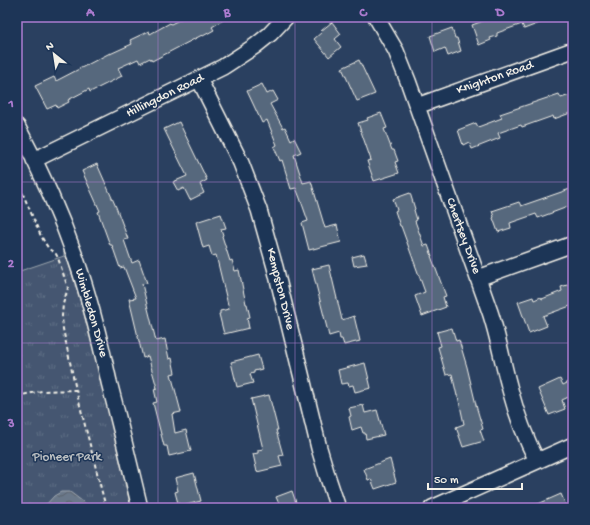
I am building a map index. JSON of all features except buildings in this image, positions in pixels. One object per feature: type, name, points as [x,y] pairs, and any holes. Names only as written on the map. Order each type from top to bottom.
[{"type":"street","name":"Hillingdon Road","points":[[34,160],[222,67],[250,50],[265,38],[286,17]]},
{"type":"street","name":"Chertsey Drive","points":[[376,17],[396,51],[403,67],[495,328],[516,411],[537,461]]},
{"type":"street","name":"Knighton Road","points":[[417,106],[573,50]]},
{"type":"street","name":"Kempston Drive","points":[[199,79],[241,163],[259,210],[271,252],[319,448],[338,508]]},
{"type":"street","name":"Wimbledon Drive","points":[[17,126],[59,214],[73,250],[98,336],[140,508]]},
{"type":"street","points":[[478,278],[573,244]]},
{"type":"street","points":[[432,508],[573,445]]},
{"type":"path","points":[[17,180],[44,243],[56,254],[66,279],[68,288],[63,304],[63,329],[76,390],[106,508]]},
{"type":"path","points":[[17,396],[42,391],[76,390]]},
{"type":"green space","name":"Pioneer Park","points":[[64,249],[84,313],[131,508],[17,508],[17,272],[64,256]]},
{"type":"water","points":[[61,492],[70,492],[86,504],[87,508],[43,508],[54,496]]}]
